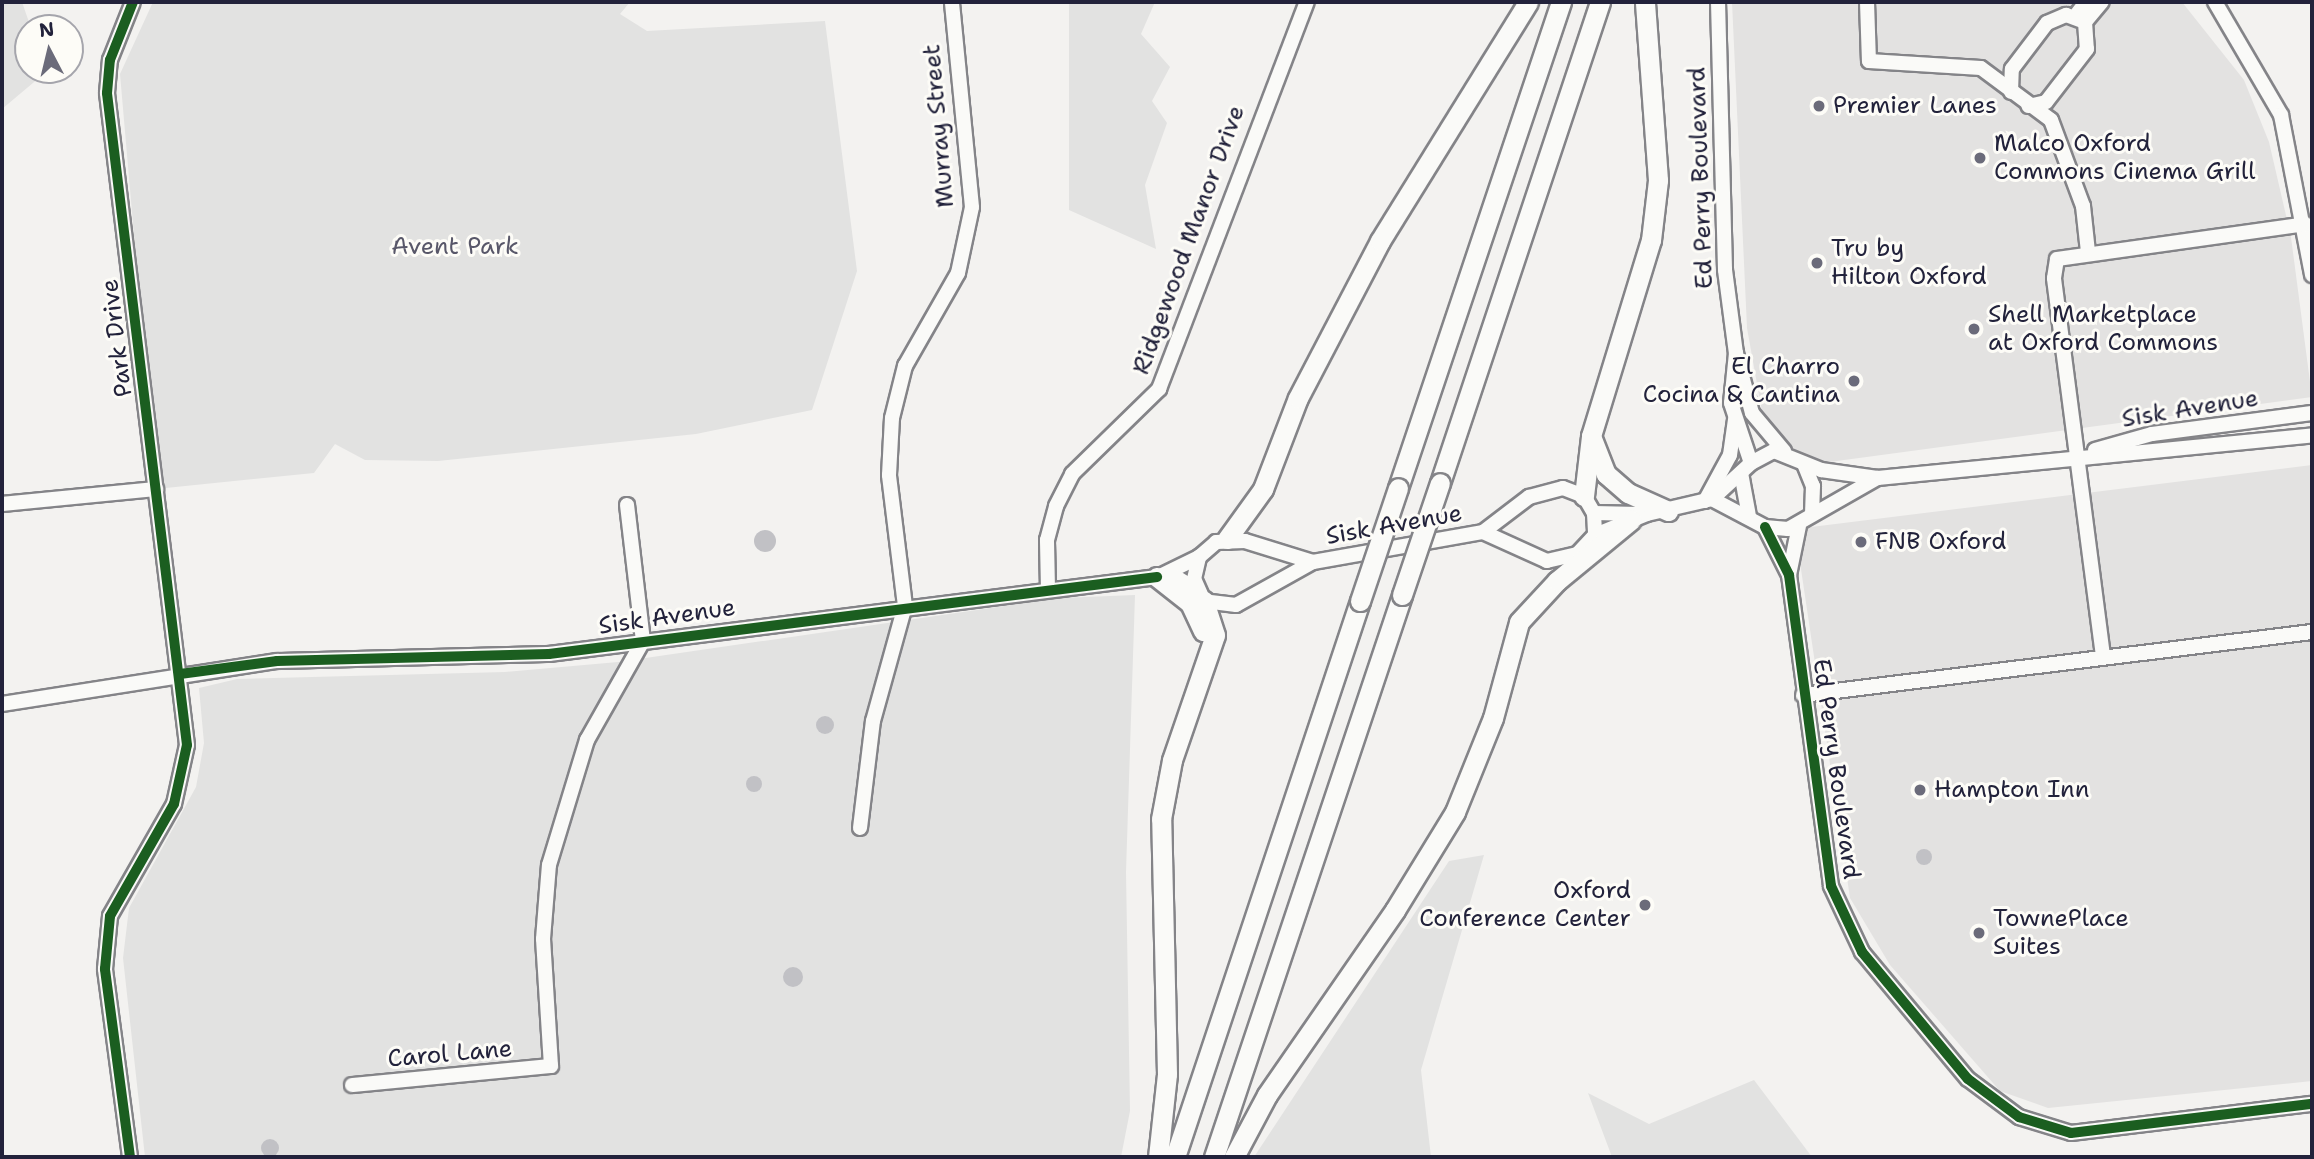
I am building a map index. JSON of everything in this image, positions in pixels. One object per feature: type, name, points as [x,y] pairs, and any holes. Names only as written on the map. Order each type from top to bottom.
[{"type":"highway","points":[[1227,539],[1263,489],[1298,398],[1380,241],[1528,2]]},
{"type":"highway","points":[[1175,1157],[1561,2]]},
{"type":"highway","points":[[1214,1157],[1600,2]]},
{"type":"highway","points":[[1589,505],[1591,436],[1651,240],[1658,180],[1645,2]]},
{"type":"highway","points":[[1591,436],[1606,474],[1628,493],[1668,511]]},
{"type":"highway","points":[[1519,622],[1556,581],[1639,517]]},
{"type":"highway","points":[[1234,1157],[1267,1095],[1395,910],[1455,812],[1493,718],[1523,601],[1562,560]]},
{"type":"highway","points":[[1157,577],[1191,603],[1209,655]]},
{"type":"highway","points":[[1158,1157],[1167,1074],[1161,820],[1172,760],[1215,635],[1201,596]]},
{"type":"street","name":"Park Drive","points":[[130,1157],[104,969],[108,930],[113,907],[183,778],[180,674],[107,93],[110,60],[133,2]]},
{"type":"street","name":"Murray Street","points":[[905,607],[889,475],[892,418],[905,366],[958,273],[972,207],[952,2]]},
{"type":"street","name":"Ridgewood Manor Drive","points":[[1048,589],[1047,540],[1056,506],[1072,474],[1159,389],[1307,2]]},
{"type":"street","name":"Ed Perry Boulevard","points":[[1718,2],[1725,270],[1736,353]]},
{"type":"street","points":[[1867,2],[1869,61],[1981,68],[2059,134],[2083,206],[2088,252]]},
{"type":"street","points":[[2028,106],[2046,102],[2087,48],[2080,19],[2086,2]]},
{"type":"street","points":[[2011,92],[2012,69],[2047,23],[2080,19],[2102,2]]},
{"type":"street","points":[[2214,2],[2281,115],[2306,224],[2312,275]]},
{"type":"street","points":[[2103,656],[2053,269],[2064,255],[2306,224]]},
{"type":"street","points":[[1736,353],[1730,377],[1746,468],[1749,516]]},
{"type":"street","name":"Sisk Avenue","points":[[1736,353],[1752,413],[1784,451],[1804,464],[1877,478],[2077,455],[2153,454],[2312,435]]},
{"type":"street","name":"Sisk Avenue","points":[[2077,455],[2152,434],[2312,413]]},
{"type":"street","points":[[1709,500],[1730,455],[1735,417]]},
{"type":"street","points":[[1562,560],[1588,548],[1595,535],[1639,517],[1709,500],[1746,468],[1784,451]]},
{"type":"street","points":[[1804,464],[1813,486],[1811,512]]},
{"type":"street","name":"Sisk Avenue","points":[[1799,526],[1811,512],[1877,478]]},
{"type":"street","name":"Sisk Avenue","points":[[2,704],[180,674],[277,662],[549,654],[1157,577],[1176,577],[1201,596],[1236,605],[1313,562],[1483,532],[1539,492],[1563,488],[1589,505],[1639,517]]},
{"type":"street","points":[[2,504],[156,489]]},
{"type":"street","points":[[1709,500],[1749,516],[1765,527],[1799,526]]},
{"type":"street","points":[[627,505],[643,641]]},
{"type":"street","points":[[1589,505],[1595,535]]},
{"type":"street","name":"Ed Perry Boulevard","points":[[1799,526],[1789,575],[1803,695],[1819,827],[1846,925],[1989,1097],[2019,1116],[2071,1132],[2312,1104]]},
{"type":"street","name":"Ed Perry Boulevard","points":[[1765,527],[1789,575]]},
{"type":"street","name":"Sisk Avenue","points":[[1483,532],[1547,561],[1562,560]]},
{"type":"street","name":"Sisk Avenue","points":[[1157,577],[1199,557],[1227,539],[1313,562]]},
{"type":"street","points":[[1199,557],[1201,596]]},
{"type":"street","points":[[860,828],[873,721],[905,607]]},
{"type":"street","points":[[1803,695],[2312,632]]},
{"type":"street","name":"Carol Lane","points":[[352,1085],[551,1066],[543,939],[549,865],[587,740],[643,641]]},
{"type":"shaded area","points":[[1732,2],[2182,2],[2244,80],[2269,142],[2291,237],[2312,397],[1807,465],[1762,412],[1747,328]]},
{"type":"shaded area","points":[[2312,465],[2312,1081],[2048,1108],[2000,1091],[1890,965],[1850,898],[1795,529]]},
{"type":"shaded area","points":[[765,530],[773,533],[776,541],[773,549],[765,552],[757,549],[754,541],[757,533]]},
{"type":"shaded area","points":[[825,716],[831,719],[834,725],[831,731],[825,734],[819,731],[816,725],[819,719]]},
{"type":"shaded area","points":[[754,776],[762,784],[754,792],[746,784]]},
{"type":"shaded area","points":[[1924,849],[1932,857],[1924,865],[1916,857]]},
{"type":"shaded area","points":[[793,967],[800,970],[803,977],[800,984],[793,987],[786,984],[783,977],[786,970]]},
{"type":"shaded area","points":[[270,1139],[276,1142],[279,1148],[276,1154],[270,1157],[264,1154],[261,1148],[264,1142]]},
{"type":"green space","points":[[2,2],[22,2],[26,14],[14,14],[14,84],[32,84],[2,109]]},
{"type":"green space","name":"Avent Park","points":[[153,2],[630,2],[620,14],[647,31],[825,21],[857,271],[812,410],[696,434],[438,461],[365,460],[335,444],[314,473],[156,489],[120,74]]},
{"type":"green space","points":[[1069,2],[1155,2],[1141,34],[1170,67],[1152,101],[1167,123],[1145,185],[1156,249],[1069,210]]},
{"type":"green space","points":[[1135,595],[1126,872],[1130,1111],[1121,1157],[145,1157],[123,958],[129,908],[196,787],[204,743],[199,688],[237,679],[505,672],[618,662],[1060,598]]},
{"type":"green space","points":[[1484,855],[1421,1070],[1431,1157],[1254,1157],[1449,861]]},
{"type":"green space","points":[[1754,1080],[1812,1157],[1612,1157],[1588,1093],[1649,1124]]},
{"type":"cycle path","points":[[130,1157],[105,969],[110,916],[174,804],[187,745],[107,93],[110,60],[133,2]]},
{"type":"cycle path","points":[[1765,527],[1789,575],[1831,886],[1862,952],[1968,1079],[2019,1117],[2071,1133],[2312,1104]]},
{"type":"cycle path","points":[[180,674],[277,661],[549,654],[1157,577]]},
{"type":"place","name":"Premier Lanes","points":[[1819,106]]},
{"type":"place","name":"Malco Oxford Commons Cinema Grill","points":[[1980,158]]},
{"type":"place","name":"Tru by Hilton Oxford","points":[[1817,263]]},
{"type":"place","name":"Shell Marketplace at Oxford Commons","points":[[1974,329]]},
{"type":"place","name":"El Charro Cocina & Cantina","points":[[1854,381]]},
{"type":"place","name":"FNB Oxford","points":[[1861,542]]},
{"type":"place","name":"Hampton Inn","points":[[1920,790]]},
{"type":"place","name":"Oxford Conference Center","points":[[1645,905]]},
{"type":"place","name":"TownePlace Suites","points":[[1979,933]]}]
